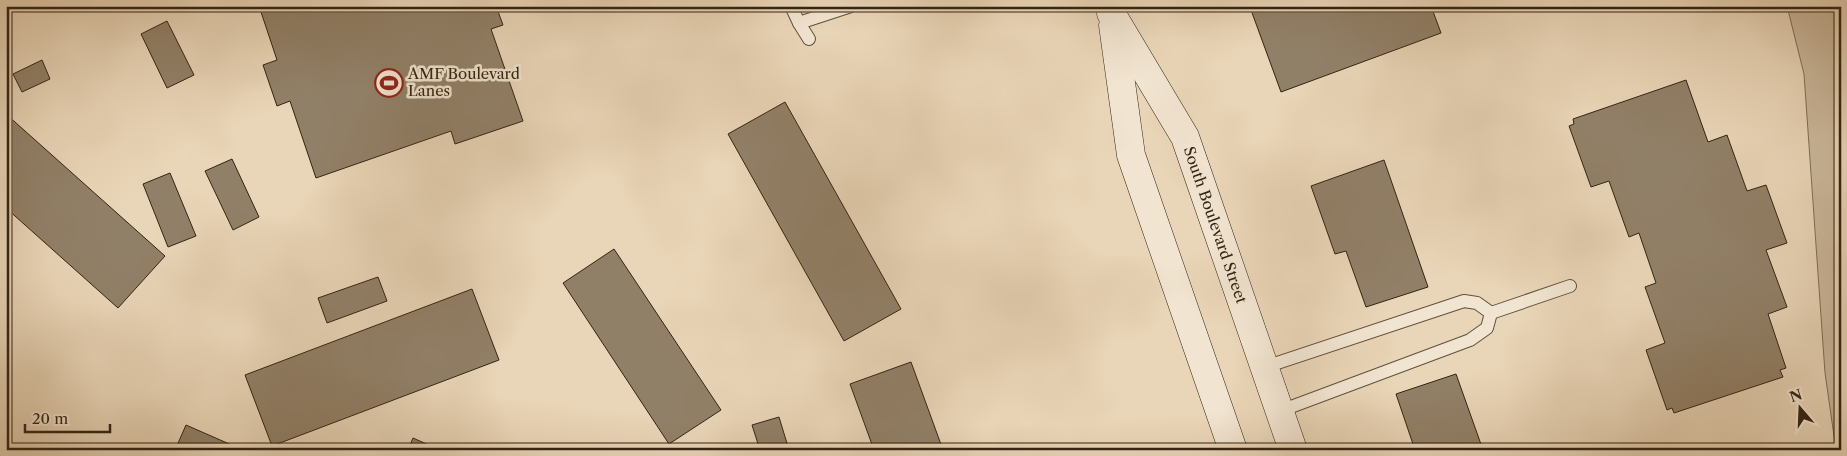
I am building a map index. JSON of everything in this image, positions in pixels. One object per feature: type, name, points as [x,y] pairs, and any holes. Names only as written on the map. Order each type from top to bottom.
[{"type":"main road","name":"South Boulevard Street","points":[[1110,10],[1185,136],[1293,450]]},
{"type":"main road","name":"South Boulevard Street","points":[[1110,10],[1131,155],[1233,450]]},
{"type":"lane","points":[[791,6],[799,24],[809,39]]},
{"type":"lane","points":[[799,24],[851,6]]},
{"type":"lane","points":[[1491,313],[1570,286]]},
{"type":"lane","points":[[1265,367],[1464,301],[1477,303],[1491,313]]},
{"type":"lane","points":[[1280,411],[1470,340],[1487,328],[1491,313]]},
{"type":"shaded area","points":[[1787,6],[1841,6],[1841,450],[1836,450],[1825,373],[1804,74]]},
{"type":"building","name":"AMF Boulevard Lanes","points":[[259,6],[496,6],[503,25],[491,29],[523,121],[455,144],[451,131],[316,178],[290,101],[277,106],[263,65],[277,60]]},
{"type":"building","points":[[1260,6],[1431,6],[1441,33],[1281,92],[1251,10]]},
{"type":"building","points":[[167,21],[194,75],[167,88],[141,34]]},
{"type":"building","points":[[42,60],[50,79],[22,92],[13,74]]},
{"type":"building","points":[[1686,80],[1708,142],[1727,135],[1747,191],[1766,185],[1787,243],[1766,250],[1787,307],[1768,314],[1786,368],[1780,370],[1783,377],[1674,413],[1672,408],[1667,410],[1646,350],[1665,343],[1645,287],[1656,283],[1639,233],[1629,237],[1609,181],[1591,187],[1569,126],[1574,124],[1573,119]]},
{"type":"building","points":[[785,102],[901,309],[844,341],[728,134]]},
{"type":"building","points":[[6,114],[165,256],[118,308],[6,208]]},
{"type":"building","points":[[232,159],[259,217],[233,230],[205,171]]},
{"type":"building","points":[[1384,160],[1428,287],[1366,307],[1346,251],[1335,254],[1311,186]]},
{"type":"building","points":[[170,173],[196,236],[168,247],[143,184]]},
{"type":"building","points":[[614,249],[721,410],[669,444],[563,283]]},
{"type":"building","points":[[378,277],[387,301],[327,323],[318,298]]},
{"type":"building","points":[[472,289],[499,360],[272,446],[245,375]]},
{"type":"building","points":[[911,362],[943,450],[874,450],[850,384]]},
{"type":"building","points":[[1456,374],[1483,450],[1415,450],[1396,394]]},
{"type":"building","points":[[779,417],[789,450],[760,450],[752,425]]},
{"type":"building","points":[[186,425],[243,450],[175,450]]},
{"type":"building","points":[[413,438],[440,450],[408,450]]},
{"type":"place","name":"AMF Boulevard Lanes","points":[[389,83]]}]
